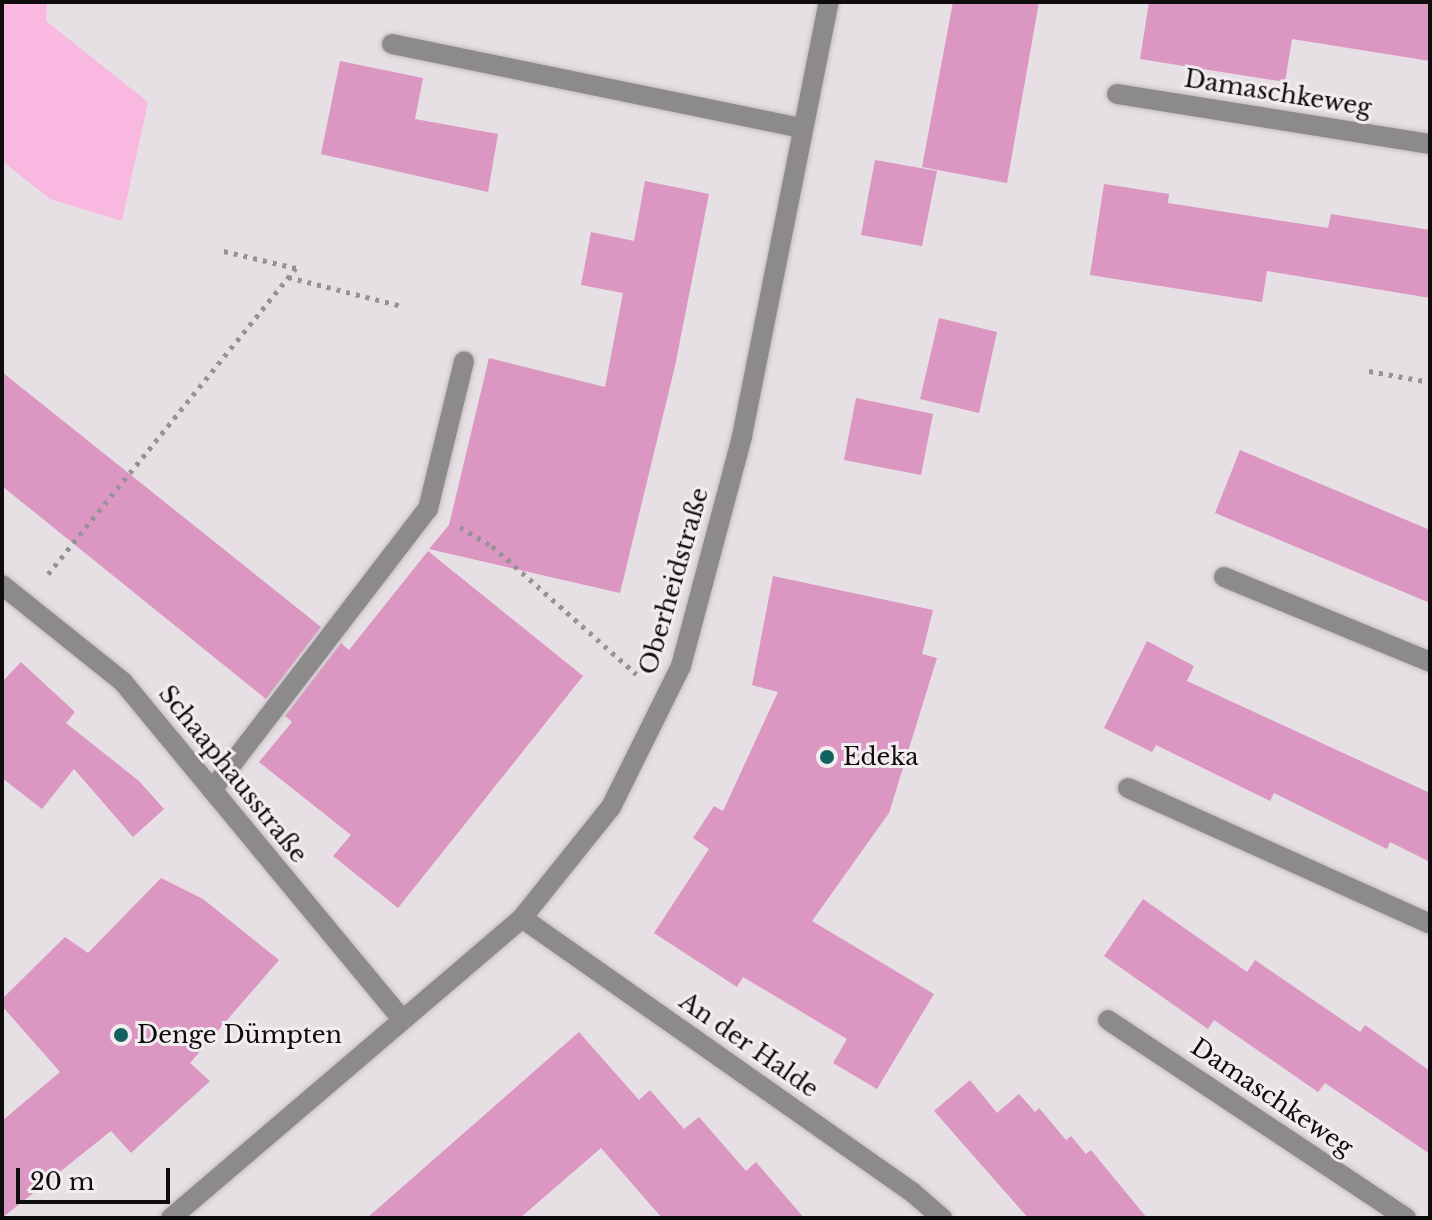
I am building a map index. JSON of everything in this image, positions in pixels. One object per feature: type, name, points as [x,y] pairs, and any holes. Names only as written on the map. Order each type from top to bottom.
[{"type":"street","name":"Oberheidstraße","points":[[171,1218],[522,918],[611,807],[681,666],[742,436],[829,2]]},
{"type":"street","points":[[392,44],[803,128]]},
{"type":"street","name":"Damaschkeweg","points":[[1117,94],[1430,144]]},
{"type":"street","points":[[212,790],[428,509],[464,361]]},
{"type":"street","points":[[1224,577],[1430,662]]},
{"type":"street","name":"Schaaphausstraße","points":[[2,585],[123,682],[402,1019]]},
{"type":"street","points":[[1128,788],[1430,924]]},
{"type":"street","name":"An der Halde","points":[[522,918],[912,1192],[942,1218]]},
{"type":"street","name":"Damaschkeweg","points":[[1108,1020],[1406,1218]]},
{"type":"path","points":[[24,603],[296,268],[219,250]]},
{"type":"path","points":[[288,277],[402,306]]},
{"type":"path","points":[[1369,371],[1430,382]]},
{"type":"path","points":[[428,509],[492,546],[619,662],[667,695]]},
{"type":"shaded area","points":[[2,2],[47,2],[46,21],[148,102],[122,221],[50,199],[2,161]]},
{"type":"building","points":[[953,2],[1039,2],[1007,183],[922,167]]},
{"type":"building","points":[[1149,2],[1430,2],[1430,61],[1292,39],[1285,82],[1140,59]]},
{"type":"building","points":[[340,61],[423,78],[415,119],[498,134],[488,192],[321,154]]},
{"type":"building","points":[[875,160],[937,171],[922,246],[861,235]]},
{"type":"building","points":[[645,181],[709,194],[675,366],[620,593],[429,549],[449,525],[489,358],[605,387],[623,293],[581,285],[591,232],[634,241]]},
{"type":"building","points":[[1104,184],[1169,194],[1168,203],[1328,228],[1331,214],[1430,230],[1430,298],[1267,271],[1262,302],[1090,275]]},
{"type":"building","points":[[939,318],[997,332],[979,413],[920,399]]},
{"type":"building","points":[[2,372],[321,627],[266,699],[2,486]]},
{"type":"building","points":[[856,398],[933,414],[921,475],[844,460]]},
{"type":"building","points":[[1240,450],[1430,530],[1430,603],[1215,513]]},
{"type":"building","points":[[428,551],[583,676],[398,908],[333,856],[351,835],[259,762],[292,722],[285,716],[341,643],[349,650]]},
{"type":"building","name":"Edeka","points":[[773,576],[933,610],[922,654],[937,658],[889,813],[812,921],[934,994],[877,1089],[833,1063],[847,1039],[743,977],[737,987],[654,933],[709,849],[693,838],[714,806],[723,811],[778,692],[752,685]]},
{"type":"building","points":[[1147,641],[1194,666],[1187,681],[1430,793],[1430,862],[1390,842],[1387,849],[1274,793],[1270,801],[1156,745],[1152,752],[1104,728]]},
{"type":"building","points":[[21,662],[75,712],[66,723],[139,781],[164,809],[133,837],[74,769],[42,809],[2,778],[2,682]]},
{"type":"building","name":"Denge Dümpten","points":[[161,878],[203,899],[279,960],[190,1063],[210,1081],[131,1153],[111,1131],[2,1218],[2,1121],[60,1072],[2,1006],[2,999],[65,937],[88,953]]},
{"type":"building","points":[[1143,899],[1247,972],[1255,960],[1360,1032],[1365,1025],[1430,1071],[1430,1154],[1325,1083],[1318,1092],[1214,1020],[1208,1029],[1104,956]]},
{"type":"building","points":[[579,1032],[639,1100],[650,1090],[684,1129],[699,1117],[746,1171],[756,1162],[804,1218],[662,1218],[601,1148],[520,1218],[367,1218]]},
{"type":"building","points":[[970,1080],[997,1113],[1019,1094],[1035,1112],[1039,1108],[1066,1140],[1071,1136],[1086,1154],[1091,1150],[1147,1218],[1028,1218],[934,1111]]},
{"type":"place","name":"Edeka","points":[[827,757]]},
{"type":"place","name":"Denge Dümpten","points":[[121,1035]]}]
